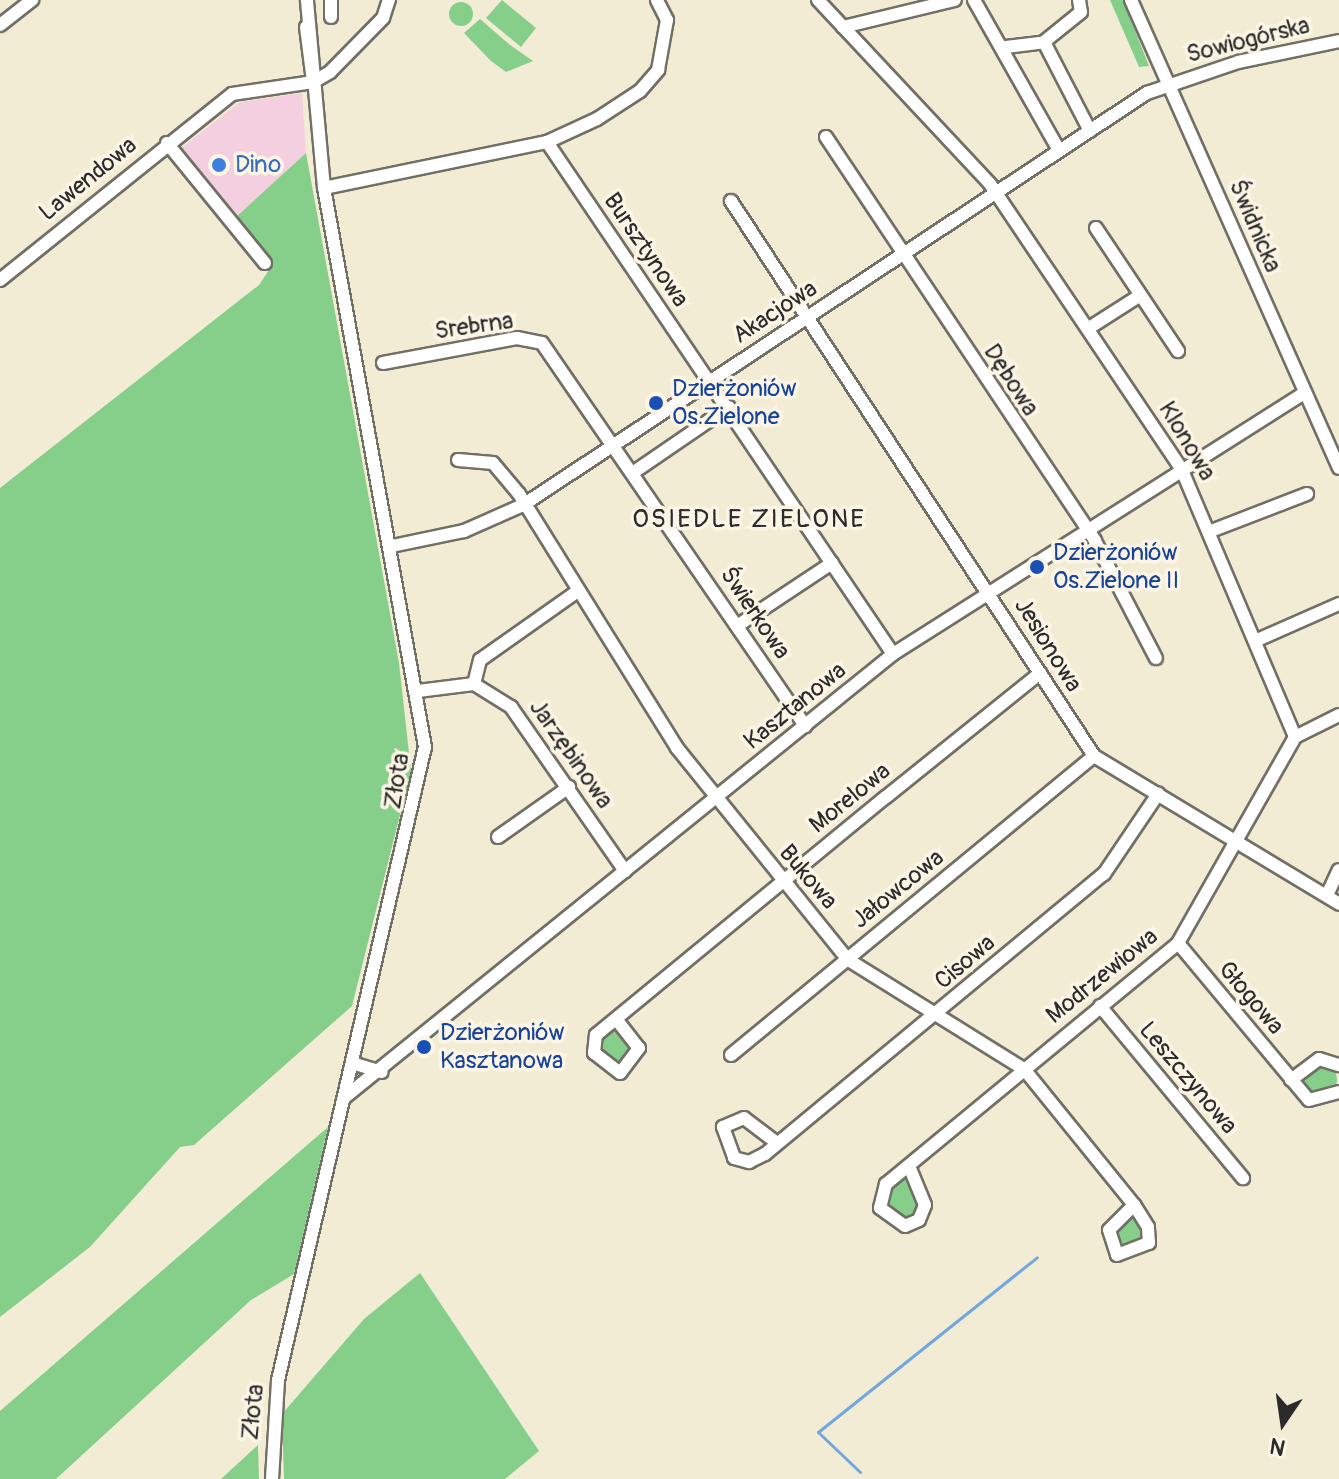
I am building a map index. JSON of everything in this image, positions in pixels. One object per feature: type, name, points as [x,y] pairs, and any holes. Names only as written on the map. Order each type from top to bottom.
[{"type":"street","points":[[0,25],[32,0]]},
{"type":"street","points":[[331,0],[331,17]]},
{"type":"street","points":[[313,82],[374,27],[389,0]]},
{"type":"street","points":[[324,188],[547,142],[651,81],[667,27],[657,0]]},
{"type":"street","name":"Klonowa","points":[[818,0],[996,192],[1181,468],[1211,531],[1295,737]]},
{"type":"street","points":[[843,27],[955,0]]},
{"type":"street","points":[[974,0],[1006,47],[1059,150]]},
{"type":"street","points":[[1006,47],[1044,42],[1081,12],[1079,0]]},
{"type":"street","name":"Świdnicka","points":[[1131,0],[1339,468]]},
{"type":"street","name":"Złota","points":[[272,1479],[278,1380],[424,774],[418,691],[324,188],[307,5]]},
{"type":"street","name":"Sowiogórska","points":[[1168,84],[1339,41]]},
{"type":"street","points":[[1044,42],[1090,131]]},
{"type":"street","name":"Lawendowa","points":[[0,280],[167,143],[232,94],[313,82]]},
{"type":"street","name":"Akacjowa","points":[[392,546],[464,531],[523,505],[1059,150],[1168,84]]},
{"type":"street","name":"Dębowa","points":[[826,137],[1085,528],[1156,658]]},
{"type":"street","name":"Bursztynowa","points":[[547,142],[729,407],[893,654]]},
{"type":"street","name":"Lawendowa","points":[[167,143],[265,263]]},
{"type":"street","name":"Jesionowa","points":[[731,201],[1094,756],[1329,891],[1339,904]]},
{"type":"street","points":[[1096,228],[1178,351]]},
{"type":"street","points":[[1089,328],[1139,296]]},
{"type":"street","name":"Srebrna","points":[[383,363],[517,338],[542,343],[614,445]]},
{"type":"street","name":"Kasztanowa","points":[[345,1097],[382,1072],[893,654],[987,589],[1305,393]]},
{"type":"street","points":[[634,472],[729,407]]},
{"type":"street","name":"Świerkowa","points":[[614,445],[805,726]]},
{"type":"street","name":"Bukowa","points":[[458,460],[493,463],[523,505],[575,593],[715,798],[847,959],[1024,1069],[1134,1205]]},
{"type":"street","points":[[1211,531],[1307,494]]},
{"type":"street","points":[[737,626],[832,563]]},
{"type":"street","points":[[418,691],[474,684],[480,660],[575,593]]},
{"type":"street","points":[[1255,641],[1339,604]]},
{"type":"street","name":"Morelowa","points":[[616,1019],[1040,673]]},
{"type":"street","name":"Jarzębinowa","points":[[474,684],[511,707],[625,871]]},
{"type":"street","points":[[1295,737],[1339,715]]},
{"type":"street","name":"Modrzewiowa","points":[[909,1166],[925,1205],[919,1220],[905,1226],[887,1216],[878,1198],[909,1166],[1178,943],[1295,737]]},
{"type":"street","name":"Jałowcowa","points":[[731,1055],[1094,756]]},
{"type":"street","points":[[498,837],[569,787]]},
{"type":"street","name":"Cisowa","points":[[777,1143],[744,1118],[723,1127],[730,1153],[741,1162],[777,1143],[1104,874],[1158,794]]},
{"type":"street","points":[[1329,891],[1339,870]]},
{"type":"street","name":"Głogowa","points":[[1178,943],[1309,1100],[1339,1092]]},
{"type":"street","name":"Leszczynowa","points":[[1100,1006],[1243,1178]]},
{"type":"street","points":[[1291,1080],[1319,1059],[1339,1065]]},
{"type":"street","points":[[352,1063],[382,1072]]},
{"type":"shaded area","points":[[302,93],[306,153],[235,218],[180,149],[240,102]]},
{"type":"green space","points":[[502,0],[536,28],[521,47],[486,18]]},
{"type":"green space","points":[[1110,0],[1123,0],[1149,66],[1139,67]]},
{"type":"green space","points":[[461,2],[469,6],[473,14],[469,22],[461,26],[453,22],[449,14],[453,6]]},
{"type":"green space","points":[[480,19],[533,61],[506,72],[491,61],[464,33]]},
{"type":"green space","points":[[306,153],[399,663],[411,771],[352,1006],[194,1145],[180,1147],[90,1247],[0,1317],[0,488],[259,285],[273,264],[235,218]]},
{"type":"green space","points":[[614,1028],[635,1051],[621,1068],[599,1053],[601,1036]]},
{"type":"green space","points":[[1320,1063],[1332,1068],[1337,1080],[1332,1092],[1320,1097],[1308,1092],[1303,1080],[1308,1068]]},
{"type":"green space","points":[[328,1127],[294,1274],[251,1300],[56,1479],[0,1479],[0,1411]]},
{"type":"green space","points":[[907,1176],[921,1200],[917,1215],[906,1221],[884,1205],[884,1192]]},
{"type":"green space","points":[[1133,1215],[1145,1240],[1120,1251],[1115,1229]]},
{"type":"green space","points":[[420,1273],[539,1451],[505,1479],[284,1479],[282,1414],[364,1319]]},
{"type":"green space","points":[[258,1445],[259,1479],[221,1479]]},
{"type":"waterway","points":[[860,1472],[818,1432],[1037,1257]]},
{"type":"place","name":"Dino","points":[[219,165]]},
{"type":"place","name":"Dzierżoniów Os.Zielone","points":[[656,403]]},
{"type":"place","name":"Dzierżoniów Os.Zielone II","points":[[1037,567]]},
{"type":"place","name":"Dzierżoniów Kasztanowa","points":[[424,1047]]},
{"type":"district","name":"OSIEDLE ZIELONE","points":[[749,520]]}]
